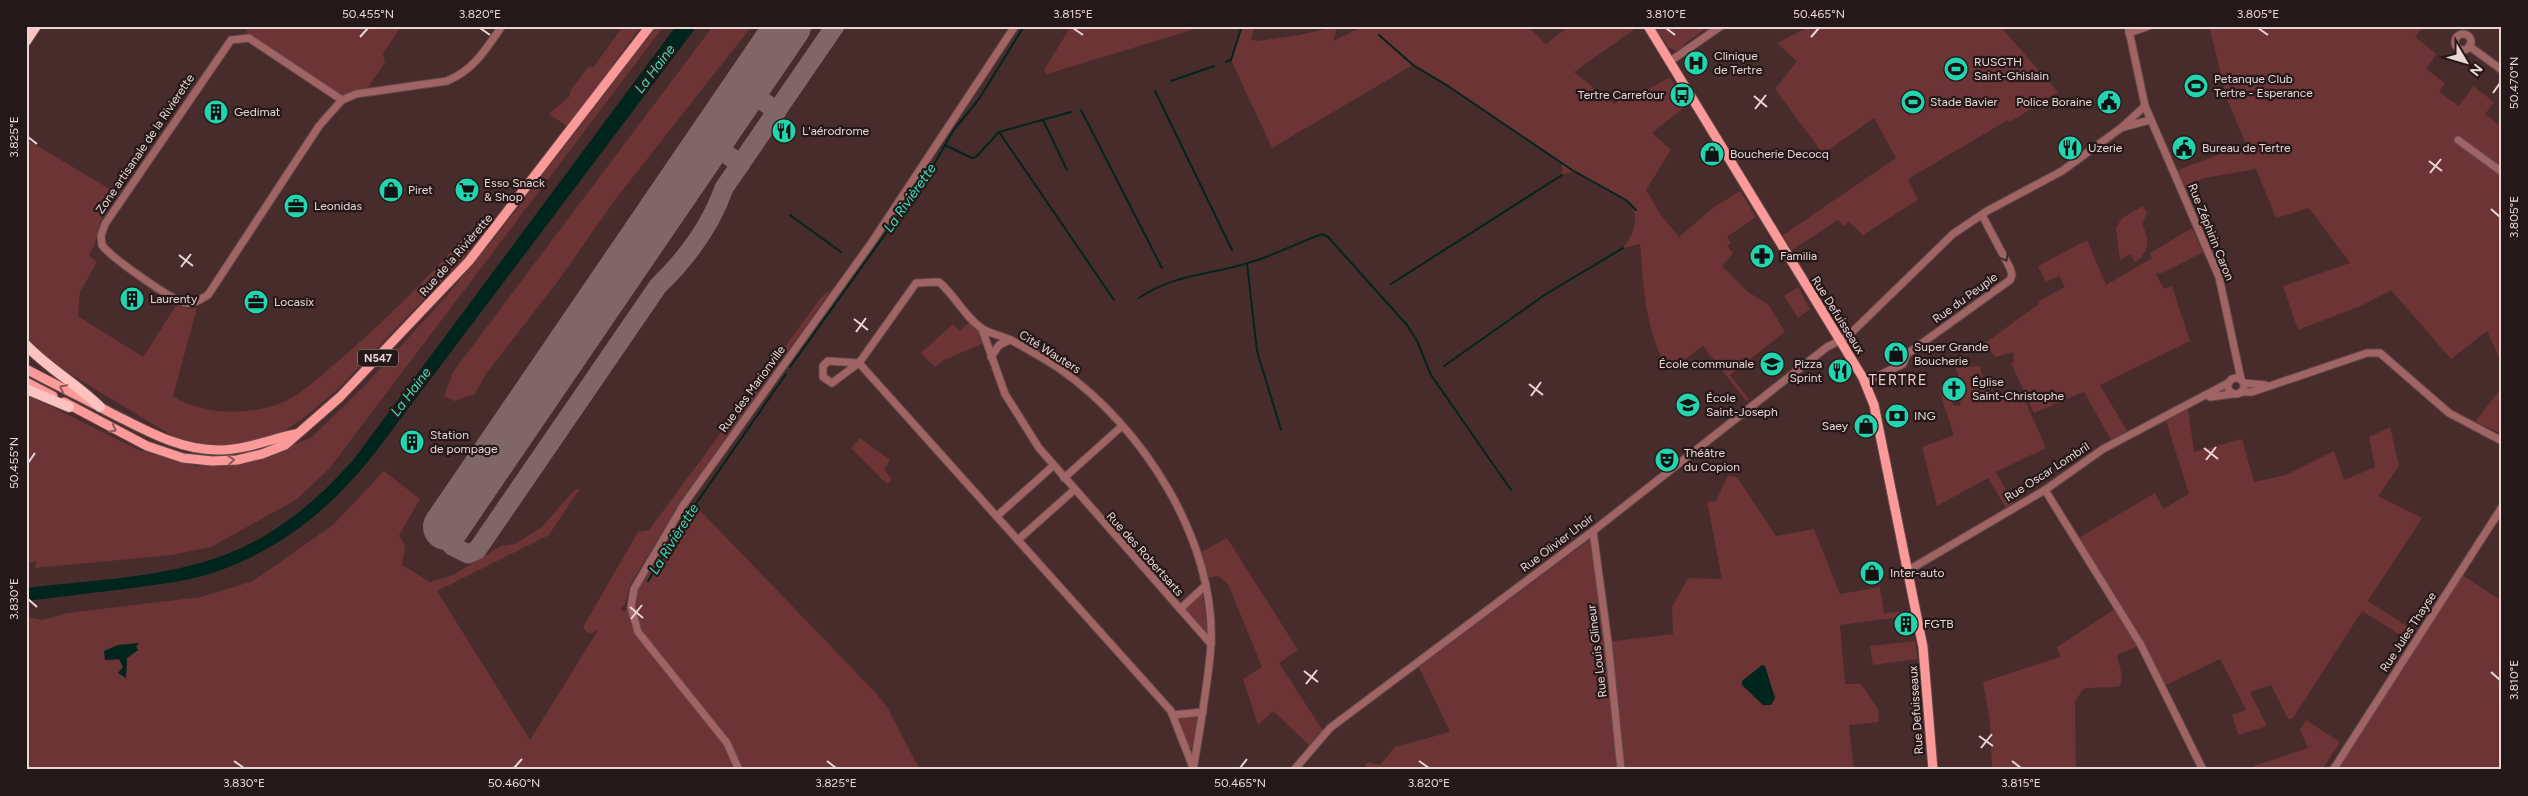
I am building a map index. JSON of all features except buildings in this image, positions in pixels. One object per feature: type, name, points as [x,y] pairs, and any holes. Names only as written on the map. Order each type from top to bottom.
[{"type":"highway","points":[[26,40],[36,26]]},
{"type":"highway","points":[[26,345],[54,370],[81,389],[100,407]]},
{"type":"highway","points":[[26,389],[69,407]]},
{"type":"main road","name":"Rue de la Rivièrette","points":[[297,434],[345,392],[470,261],[650,26]]},
{"type":"main road","name":"Rue Defuisseaux","points":[[1648,26],[1865,382],[1876,413],[1924,655],[1933,770]]},
{"type":"main road","name":"N547","points":[[26,369],[156,436],[180,444],[205,449],[244,448],[297,434]]},
{"type":"main road","name":"N547","points":[[26,382],[69,407],[171,456],[199,461],[231,461],[262,454],[285,445],[297,434]]},
{"type":"street","points":[[342,100],[356,94],[448,81],[460,76],[471,68],[502,26]]},
{"type":"street","name":"Rue des Marionville","points":[[739,770],[727,743],[638,632],[632,614],[634,589],[684,504],[872,242],[1015,26]]},
{"type":"street","points":[[1669,62],[1721,26]]},
{"type":"street","points":[[2120,128],[2150,120],[2145,106],[2129,30],[2149,26]]},
{"type":"street","name":"Zone artisanale de la Rivierette","points":[[249,38],[342,100],[319,126],[208,295],[197,302],[187,304],[172,297],[112,256],[102,245],[101,236],[105,224],[231,40],[249,38]]},
{"type":"street","points":[[2469,46],[2502,70]]},
{"type":"street","points":[[1840,340],[1850,334],[1940,246],[1982,214],[2062,171],[2120,128],[2145,106]]},
{"type":"street","name":"Rue Zéphirin Caron","points":[[2150,120],[2218,278],[2242,381]]},
{"type":"street","points":[[2458,140],[2502,172]]},
{"type":"street","name":"Rue du Peuple","points":[[1865,382],[1903,364],[1908,354],[2012,277],[2010,268],[1982,214]]},
{"type":"street","name":"Cité Wauters","points":[[1194,768],[1173,715],[859,363],[828,361],[823,366],[823,377],[832,383],[859,363],[918,283],[941,284],[982,328],[1011,340],[1066,374],[1110,412],[1150,460],[1178,504],[1195,549],[1205,586],[1211,644],[1194,768]]},
{"type":"street","name":"Rue des Robertsarts","points":[[982,328],[1005,394],[1039,448],[1211,644]]},
{"type":"street","points":[[992,357],[999,345],[1011,340]]},
{"type":"street","name":"Rue Olivier Lhoir","points":[[1294,770],[1330,728],[1593,531],[1827,346],[1840,340]]},
{"type":"street","name":"Rue Oscar Lombril","points":[[2202,398],[2252,392],[2367,352],[2380,353],[2449,413],[2502,441]]},
{"type":"street","name":"Rue Zéphirin Caron","points":[[2229,381],[2236,358]]},
{"type":"street","points":[[2232,394],[2228,389],[2229,381],[2270,385]]},
{"type":"street","name":"Rue Oscar Lombril","points":[[1908,571],[2045,490],[2103,449],[2202,398],[2229,381]]},
{"type":"street","points":[[2241,392],[2242,381]]},
{"type":"street","points":[[1064,478],[1122,426]]},
{"type":"street","points":[[997,516],[1053,466]]},
{"type":"street","points":[[1018,540],[1074,490]]},
{"type":"street","points":[[2045,490],[2141,645],[2203,770]]},
{"type":"street","name":"Rue Jules Thayse","points":[[2333,770],[2502,507]]},
{"type":"street","name":"Rue Louis Glineur","points":[[1593,531],[1608,642],[1621,770]]},
{"type":"street","points":[[1180,609],[1205,586]]},
{"type":"street","points":[[1173,715],[1203,712]]},
{"type":"shaded area","points":[[245,26],[401,26],[383,54],[385,63],[367,88],[339,98],[249,38]]},
{"type":"shaded area","points":[[623,26],[641,26],[568,127],[549,114],[570,96],[570,91],[589,66],[593,68]]},
{"type":"shaded area","points":[[657,26],[664,26],[329,469],[296,500],[211,547],[172,555],[35,568],[37,561],[26,564],[26,394],[139,450],[195,466],[253,462],[312,437],[367,383],[449,293],[492,241]]},
{"type":"shaded area","points":[[713,26],[752,26],[618,196],[555,285],[486,374],[475,394],[454,401],[444,396],[453,372]]},
{"type":"shaded area","points":[[1071,26],[1205,26],[1047,74],[1044,70]]},
{"type":"shaded area","points":[[1242,26],[1255,26],[1251,40],[1258,41],[1300,35],[1338,26],[1333,41],[1364,26],[1523,26],[1533,31],[1546,44],[1569,26],[1639,26],[1574,72],[1614,104],[1629,93],[1633,98],[1670,77],[1687,105],[1652,133],[1671,150],[1646,190],[1661,215],[1679,237],[1713,208],[1740,191],[1756,217],[1727,237],[1731,243],[1727,246],[1733,253],[1722,266],[1748,292],[1768,304],[1785,332],[1730,375],[1749,399],[1746,401],[1703,346],[1669,372],[1650,326],[1640,244],[1623,248],[1635,224],[1634,211],[1626,200],[1575,171],[1562,175],[1562,163],[1448,86],[1413,65],[1272,148],[1231,60]]},
{"type":"shaded area","points":[[1654,26],[1710,26],[1684,44],[1684,48],[1676,51],[1669,48]]},
{"type":"shaded area","name":"Stade Bavier","points":[[1811,26],[2000,26],[2058,92],[2010,122],[2008,120],[1908,179],[1918,200],[1863,235],[1849,222],[1843,226],[1838,220],[1792,250],[1783,235],[1896,158],[1874,118],[1823,154],[1775,89],[1797,61],[1777,43]]},
{"type":"shaded area","points":[[2209,26],[2424,26],[2415,37],[2437,54],[2426,69],[2445,83],[2439,92],[2459,106],[2473,86],[2494,102],[2485,114],[2502,127],[2502,364],[2487,331],[2451,359],[2391,290],[2363,305],[2298,330],[2283,286],[2350,263],[2309,208],[2276,218],[2256,169],[2204,178],[2183,188],[2176,171],[2246,144],[2228,102]]},
{"type":"shaded area","points":[[26,139],[118,194],[100,222],[95,243],[89,255],[97,262],[80,292],[78,316],[143,357],[177,304],[188,309],[197,308],[173,396],[185,403],[199,407],[228,412],[244,411],[273,406],[293,397],[319,378],[370,333],[462,240],[470,251],[336,391],[301,420],[276,436],[236,446],[214,447],[174,437],[54,364],[26,336]]},
{"type":"shaded area","points":[[2143,206],[2147,213],[2142,225],[2147,240],[2146,250],[2135,262],[2130,254],[2120,260],[2116,228],[2122,218]]},
{"type":"shaded area","points":[[2192,228],[2203,252],[2165,272],[2156,274],[2164,289],[2172,286],[2190,341],[2100,385],[2127,431],[2111,440],[2084,392],[2034,413],[2011,363],[2014,362],[2013,352],[1995,357],[1985,343],[2039,304],[2037,302],[2065,287],[2059,276],[2046,282],[2038,266],[2087,240],[2106,285],[2152,258],[2150,253]]},
{"type":"shaded area","points":[[1798,287],[1810,309],[1798,318],[1784,296]]},
{"type":"shaded area","points":[[832,289],[682,499],[630,585],[625,604],[620,609],[625,612],[692,502],[875,692],[887,707],[920,770],[26,770],[26,617],[43,620],[67,613],[201,597],[253,581],[333,525],[384,471],[420,499],[399,535],[405,546],[402,565],[430,582],[453,575],[501,546],[515,544],[542,527],[575,489],[579,490],[549,535],[437,591],[530,740],[598,630],[592,633],[586,632],[583,627],[638,532],[649,530],[823,295]],"holes":[[[135,643],[138,650],[127,658],[127,671],[121,671],[123,667],[119,659],[112,660],[104,652]]]},
{"type":"shaded area","points":[[970,322],[980,332],[984,343],[944,360],[935,367],[921,353],[953,324],[960,331]]},
{"type":"shaded area","points":[[1980,366],[1988,400],[2021,391],[2046,448],[1996,472],[2013,503],[2006,508],[1988,478],[1937,506],[1922,447],[1954,435],[1943,403],[1940,386],[1944,385],[1947,399],[1951,398],[1953,405],[1959,406],[1961,403],[1959,396],[1963,394],[1956,368]]},
{"type":"shaded area","points":[[2502,387],[2502,434],[2475,422]]},
{"type":"shaded area","points":[[2188,409],[2194,452],[2242,439],[2254,482],[2286,475],[2334,451],[2344,480],[2375,467],[2369,437],[2390,427],[2399,466],[2378,496],[2422,518],[2368,601],[2414,631],[2408,640],[2362,611],[2293,718],[2288,719],[2271,685],[2250,692],[2267,726],[2238,735],[2232,715],[2246,710],[2220,659],[2164,686],[2077,539],[2155,493],[2163,509],[2189,494],[2166,421]]},
{"type":"shaded area","points":[[860,438],[890,460],[884,469],[892,480],[887,484],[851,448]]},
{"type":"shaded area","points":[[1728,476],[1737,477],[1776,536],[1814,529],[1840,594],[1880,587],[1884,613],[1908,611],[1909,616],[1840,625],[1845,684],[1861,684],[1878,709],[1879,722],[1849,725],[1854,770],[1363,770],[1368,762],[1380,765],[1395,747],[1450,732],[1419,667],[1592,538],[1606,642],[1673,634],[1672,607],[1688,578],[1722,579],[1707,502],[1716,501]]},
{"type":"shaded area","points":[[1227,538],[1298,650],[1279,663],[1323,731],[1310,746],[1273,711],[1258,725],[1243,679],[1262,667],[1228,584],[1218,576],[1207,578],[1201,552]]},
{"type":"shaded area","points":[[2462,575],[2502,601],[2501,770],[2336,770]]},
{"type":"shaded area","points":[[1201,594],[1203,595],[1207,629],[1205,632],[1185,611],[1186,607]]},
{"type":"shaded area","points":[[2115,609],[2138,646],[2117,655],[2122,676],[2120,686],[2083,689],[2075,702],[2076,770],[1992,770],[1990,721],[1983,682],[2060,657],[2057,647]]},
{"type":"shaded area","points":[[1915,641],[1918,659],[1873,665],[1870,646]]},
{"type":"shaded area","points":[[1199,716],[1194,747],[1190,748],[1177,717]]},
{"type":"shaded area","points":[[2306,720],[2340,742],[2323,768],[2317,770],[2255,770],[2254,766],[2308,748],[2300,730]]},
{"type":"water","name":"La Haine","points":[[676,26],[697,26],[374,454],[341,491],[305,524],[285,538],[242,562],[187,580],[26,601],[26,588],[143,575],[210,560],[251,543],[271,532],[307,506],[354,459]]},
{"type":"water","points":[[139,643],[136,647],[138,650],[127,658],[126,678],[118,673],[123,667],[119,659],[105,660],[104,651],[118,645]]},
{"type":"water","points":[[1762,665],[1765,666],[1775,698],[1771,705],[1763,705],[1742,685],[1742,681]]},
{"type":"waterway","name":"La Rivièrette","points":[[790,367],[929,173],[953,131],[979,99],[1024,26]]},
{"type":"waterway","points":[[1226,62],[1231,60],[1242,26]]},
{"type":"waterway","points":[[1379,35],[1413,65],[1448,86],[1572,170],[1626,200],[1636,210]]},
{"type":"waterway","points":[[1171,81],[1214,66]]},
{"type":"waterway","points":[[1155,91],[1232,250]]},
{"type":"waterway","points":[[1081,110],[1162,268]]},
{"type":"waterway","points":[[945,145],[972,158],[976,157],[999,132],[1071,112]]},
{"type":"waterway","points":[[1043,120],[1067,170]]},
{"type":"waterway","points":[[999,132],[1114,300]]},
{"type":"waterway","points":[[1391,284],[1562,175]]},
{"type":"waterway","points":[[790,215],[841,252]]},
{"type":"waterway","points":[[1139,298],[1165,284],[1257,260],[1322,234],[1328,237],[1407,325],[1417,341],[1431,375],[1511,490]]},
{"type":"waterway","points":[[1444,366],[1546,294],[1623,248]]},
{"type":"waterway","points":[[1247,264],[1257,351],[1281,430]]},
{"type":"waterway","name":"La Rivièrette","points":[[648,581],[688,515],[786,374]]},
{"type":"taxiway","points":[[446,527],[444,534],[452,546],[468,554],[477,550],[658,286],[697,241],[719,202],[724,188],[835,26]]},
{"type":"taxiway","points":[[745,89],[777,111]]},
{"type":"taxiway","points":[[709,143],[741,164]]},
{"type":"runway","points":[[446,527],[788,26]]},
{"type":"place","name":"Clinique de Tertre","points":[[1696,63]]},
{"type":"place","name":"RUSGTH Saint-Ghislain","points":[[1956,69]]},
{"type":"place","name":"Petanque Club Tertre - Esperance","points":[[2196,86]]},
{"type":"place","name":"Tertre Carrefour","points":[[1682,95]]},
{"type":"place","name":"Stade Bavier","points":[[1913,102]]},
{"type":"place","name":"Police Boraine","points":[[2109,102]]},
{"type":"place","name":"Gedimat","points":[[216,112]]},
{"type":"place","name":"L'aérodrome","points":[[784,131]]},
{"type":"place","name":"Uzerie","points":[[2070,148]]},
{"type":"place","name":"Bureau de Tertre","points":[[2184,148]]},
{"type":"place","name":"Boucherie Decocq","points":[[1712,154]]},
{"type":"place","name":"Piret","points":[[391,190]]},
{"type":"place","name":"Esso Snack & Shop","points":[[467,190]]},
{"type":"place","name":"Leonidas","points":[[296,206]]},
{"type":"place","name":"Familia","points":[[1762,256]]},
{"type":"place","name":"Laurenty","points":[[132,299]]},
{"type":"place","name":"Locasix","points":[[256,302]]},
{"type":"place","name":"Super Grande Boucherie","points":[[1896,354]]},
{"type":"place","name":"École communale","points":[[1772,364]]},
{"type":"place","name":"Pizza Sprint","points":[[1840,371]]},
{"type":"place","name":"Église Saint-Christophe","points":[[1954,389]]},
{"type":"place","name":"École Saint-Joseph","points":[[1688,405]]},
{"type":"place","name":"ING","points":[[1897,416]]},
{"type":"place","name":"Saey","points":[[1866,426]]},
{"type":"place","name":"Station de pompage","points":[[412,442]]},
{"type":"place","name":"Théâtre du Copion","points":[[1667,460]]},
{"type":"place","name":"Inter-auto","points":[[1872,573]]},
{"type":"place","name":"FGTB","points":[[1906,624]]},
{"type":"district","name":"TERTRE","points":[[1898,380]]}]
